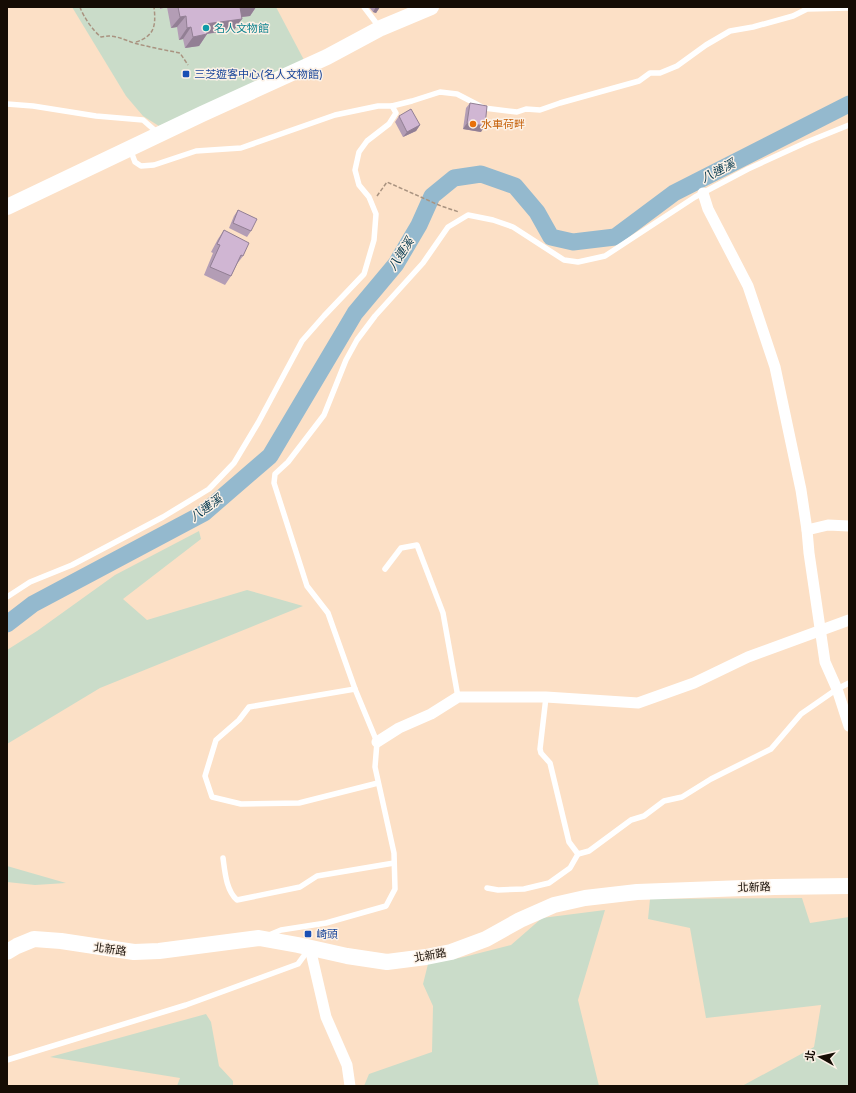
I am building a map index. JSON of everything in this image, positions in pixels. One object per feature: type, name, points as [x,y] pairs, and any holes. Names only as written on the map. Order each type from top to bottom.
[{"type":"main road","points":[[7,207],[159,134],[327,57],[380,28],[431,7]]},
{"type":"main road","name":"北新路","points":[[7,952],[34,939],[61,941],[134,952],[160,951],[259,938],[347,956],[387,962],[451,952],[486,939],[520,920],[554,905],[585,898],[637,892],[849,886]]},
{"type":"street","points":[[703,193],[708,209],[748,286],[775,366],[801,490],[825,662],[837,689],[849,726]]},
{"type":"street","points":[[807,530],[828,525],[849,526]]},
{"type":"street","points":[[377,742],[399,728],[431,714],[458,697],[546,697],[638,703],[694,683],[748,657],[849,620]]},
{"type":"street","points":[[310,948],[326,1017],[347,1065],[350,1086]]},
{"type":"lane","points":[[364,7],[380,28]]},
{"type":"lane","points":[[797,7],[797,14]]},
{"type":"lane","points":[[129,149],[135,162],[141,166],[154,165],[196,151],[241,148],[334,115],[378,106],[392,106],[440,92],[457,94],[484,108],[517,112],[526,109],[540,110],[639,81],[650,74],[660,73],[677,66],[706,45],[730,31],[753,27],[797,14],[807,9],[849,8]]},
{"type":"lane","points":[[7,104],[33,106],[96,116],[143,120],[159,134]]},
{"type":"lane","points":[[7,597],[30,582],[72,565],[164,517],[209,489],[234,463],[258,423],[302,341],[364,274],[374,240],[376,214],[371,201],[359,185],[356,170],[359,152],[367,141],[389,124],[396,113],[392,106]]},
{"type":"lane","points":[[259,938],[281,930],[326,924],[386,906],[395,888],[394,853],[375,767],[377,742],[355,689],[328,613],[307,586],[274,483],[275,474],[288,462],[324,415],[346,360],[375,316],[423,263],[448,227],[468,215],[494,220],[513,226],[564,260],[578,262],[605,256],[703,193],[748,169],[849,125]]},
{"type":"lane","points":[[385,570],[401,548],[417,545],[443,613],[458,697]]},
{"type":"lane","points":[[487,888],[498,890],[524,888],[549,883],[570,868],[578,854],[589,851],[631,820],[644,816],[664,801],[682,797],[711,779],[771,749],[801,714],[837,689],[849,683]]},
{"type":"lane","points":[[355,689],[249,707],[239,720],[216,740],[204,776],[212,797],[241,804],[299,803],[378,783]]},
{"type":"lane","points":[[546,697],[540,749],[541,753],[550,763],[569,842],[578,854]]},
{"type":"lane","points":[[223,858],[227,880],[232,895],[237,900],[300,887],[317,876],[394,863]]},
{"type":"lane","points":[[7,1060],[186,1005],[298,964],[310,948]]},
{"type":"path","points":[[80,7],[83,15],[96,33],[101,37],[118,37],[180,53],[188,65]]},
{"type":"path","points":[[134,42],[145,39],[152,32],[156,20],[154,7]]},
{"type":"path","points":[[371,201],[376,198],[387,182],[441,206],[468,215]]},
{"type":"green space","points":[[72,7],[276,7],[304,60],[159,126],[143,116],[126,96]]},
{"type":"green space","points":[[199,531],[201,539],[123,599],[147,620],[247,590],[303,606],[100,688],[7,744],[7,650],[37,631],[115,575]]},
{"type":"green space","points":[[7,866],[66,883],[35,885],[7,882]]},
{"type":"green space","points":[[802,898],[810,923],[849,917],[849,1086],[742,1086],[814,1047],[821,1005],[706,1018],[690,928],[648,919],[650,899]]},
{"type":"green space","points":[[605,910],[578,1000],[599,1086],[364,1086],[369,1074],[432,1052],[433,1006],[423,984],[428,964],[464,957],[511,945],[542,918]]},
{"type":"green space","points":[[206,1014],[211,1022],[219,1066],[233,1081],[233,1086],[177,1086],[180,1078],[50,1057]]},
{"type":"building","points":[[178,7],[240,7],[242,19],[205,24],[207,34],[193,37],[191,27],[187,28],[186,16],[180,17]]},
{"type":"building","points":[[470,103],[487,106],[485,126],[467,123]]},
{"type":"building","points":[[411,109],[420,125],[407,132],[399,116]]},
{"type":"building","points":[[238,210],[257,219],[251,231],[233,223]]},
{"type":"building","points":[[224,230],[249,243],[243,256],[241,255],[231,276],[210,267],[220,245],[217,244]]},
{"type":"waterway","name":"八連溪","points":[[7,624],[33,604],[204,513],[270,456],[355,313],[396,264],[419,225],[432,196],[454,178],[481,174],[515,186],[537,212],[551,237],[573,242],[615,237],[674,193],[849,104]]},
{"type":"place","name":"名人文物館","points":[[206,28]]},
{"type":"place","name":"三芝遊客中心(名人文物館)","points":[[186,74]]},
{"type":"place","name":"水車荷畔","points":[[473,124]]},
{"type":"place","name":"崎頭","points":[[308,934]]}]
